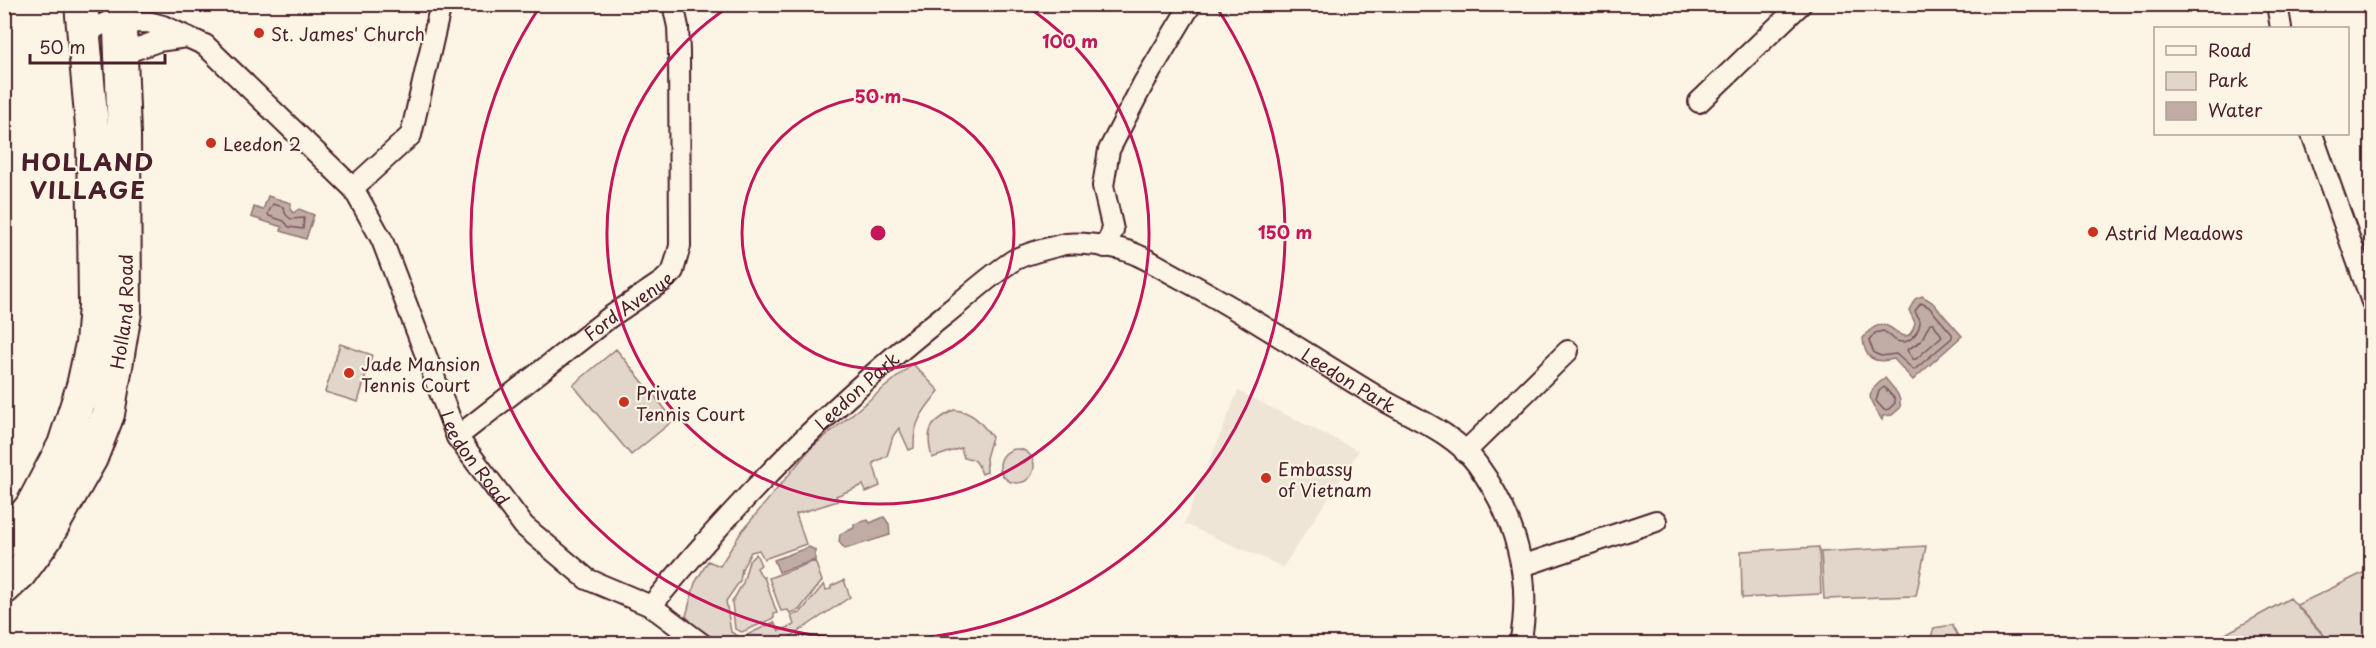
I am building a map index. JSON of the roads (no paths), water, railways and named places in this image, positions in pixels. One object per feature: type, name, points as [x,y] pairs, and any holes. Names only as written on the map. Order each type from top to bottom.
[{"type":"main road","name":"Holland Road","points":[[4,542],[32,506],[64,445],[84,386],[92,344],[95,306],[93,137],[81,4]]},
{"type":"main road","name":"Holland Road","points":[[4,588],[20,573],[45,539],[91,458],[108,414],[125,312],[120,14]]},
{"type":"street","points":[[353,188],[411,135],[441,4]]},
{"type":"street","name":"Ford Avenue","points":[[457,437],[610,317],[674,271],[680,246],[680,51],[673,4]]},
{"type":"street","points":[[1105,247],[1113,230],[1103,186],[1109,150],[1143,84],[1191,4]]},
{"type":"street","points":[[1699,102],[1801,4]]},
{"type":"street","points":[[2277,4],[2281,27]]},
{"type":"street","name":"Leedon Road","points":[[85,39],[96,27],[120,14],[163,26],[206,45],[353,188],[382,240],[457,437],[525,526],[587,579],[651,606],[702,644]]},
{"type":"street","points":[[122,54],[158,41],[186,37]]},
{"type":"street","points":[[2312,135],[2369,291]]},
{"type":"street","name":"Leedon Park","points":[[651,606],[710,535],[786,455],[927,329],[1016,259],[1065,243],[1127,251],[1223,301],[1444,435],[1465,452],[1476,463],[1499,500],[1516,535],[1522,566],[1525,620],[1521,644]]},
{"type":"street","points":[[1465,452],[1568,351]]},
{"type":"street","points":[[1522,566],[1656,521]]},
{"type":"water","points":[[268,196],[291,203],[290,209],[293,213],[299,209],[314,215],[306,239],[281,231],[282,227],[251,217],[254,207],[263,210]]},
{"type":"water","points":[[1922,296],[1932,302],[1962,336],[1913,380],[1894,359],[1881,361],[1868,355],[1863,338],[1872,329],[1881,325],[1901,335],[1909,335],[1915,323],[1909,310],[1915,299]]},
{"type":"water","points":[[1885,378],[1898,395],[1900,408],[1892,415],[1883,416],[1882,420],[1870,398],[1873,389]]},
{"type":"water","points":[[884,517],[889,524],[890,535],[845,549],[839,542],[840,534],[854,528],[854,524],[868,520],[870,523]]},
{"type":"water","points":[[809,547],[815,550],[815,560],[779,572],[774,560]]},
{"type":"place","name":"St. James' Church","points":[[259,33]]},
{"type":"place","name":"Leedon 2","points":[[211,143]]},
{"type":"place","name":"Astrid Meadows","points":[[2093,232]]},
{"type":"place","name":"Jade Mansion Tennis Court","points":[[349,373]]},
{"type":"place","name":"Private Tennis Court","points":[[624,402]]},
{"type":"place","name":"Embassy of Vietnam","points":[[1266,478]]},
{"type":"district","name":"HOLLAND VILLAGE","points":[[88,175]]}]
